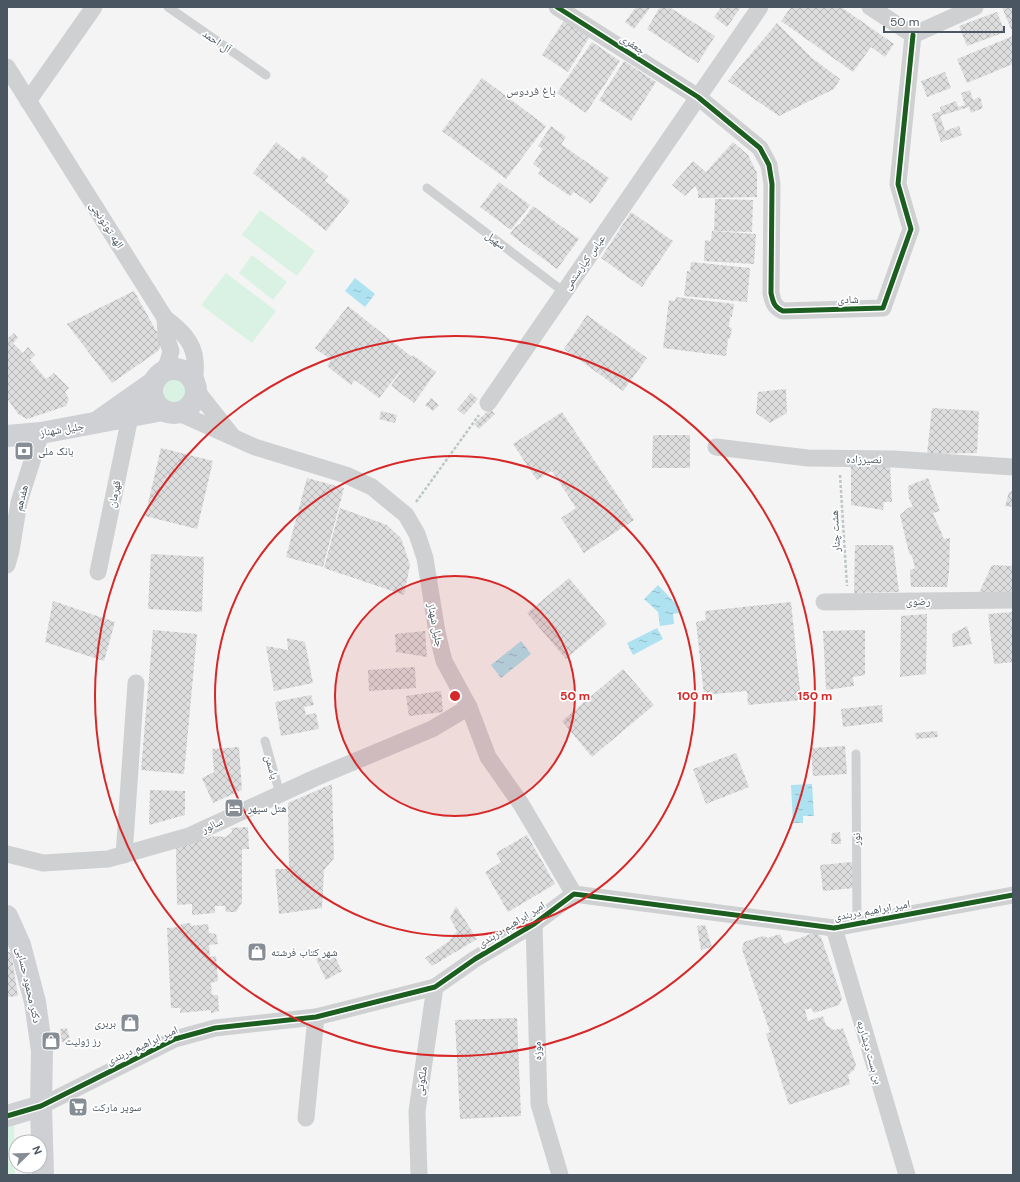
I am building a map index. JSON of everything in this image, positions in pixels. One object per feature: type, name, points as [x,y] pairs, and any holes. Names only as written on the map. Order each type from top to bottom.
[{"type":"street","points":[[28,101],[94,7]]},
{"type":"street","name":"جعفری","points":[[557,7],[698,97]]},
{"type":"street","name":"عباس کیارستمی","points":[[488,403],[760,7]]},
{"type":"street","points":[[870,7],[913,35],[975,7]]},
{"type":"street","name":"شادی","points":[[698,97],[760,148],[769,165],[772,184],[771,293],[772,302],[776,308],[783,311],[883,308],[911,229],[898,184],[913,35]]},
{"type":"street","name":"الهه توتونچی","points":[[7,68],[165,318],[180,331],[191,344],[195,360],[195,386]]},
{"type":"street","points":[[165,318],[166,336],[171,351],[168,362],[159,377],[152,394],[158,406],[171,412],[190,407],[194,402],[195,386]]},
{"type":"street","points":[[159,377],[170,370],[185,372],[190,376],[195,386],[234,439]]},
{"type":"street","name":"جلیل شهناز","points":[[93,424],[159,377]]},
{"type":"street","name":"جلیل شهناز","points":[[7,436],[41,433],[130,417],[171,412],[255,447],[346,475],[372,488],[406,515],[417,534],[425,558],[437,632],[444,661],[470,707],[488,757],[521,804],[574,894]]},
{"type":"street","name":"قهرمان","points":[[98,572],[130,417]]},
{"type":"street","name":"هفدهم","points":[[7,565],[11,551],[19,502],[41,433]]},
{"type":"street","name":"نصیرزاده","points":[[716,446],[808,458],[894,459],[1013,467]]},
{"type":"street","name":"رضوى","points":[[824,602],[1013,600]]},
{"type":"street","points":[[124,855],[136,683]]},
{"type":"street","name":"سالور","points":[[7,854],[43,863],[108,859],[189,836],[315,778],[432,729],[470,707]]},
{"type":"street","name":"امیر ابراهیم دربندی","points":[[41,1106],[174,1039],[215,1028],[316,1017],[435,987],[475,959],[534,924],[574,894],[834,928],[1013,895]]},
{"type":"street","name":"دکتر محمود حسابی","points":[[7,916],[20,945],[35,1002],[42,1051],[41,1106],[43,1175]]},
{"type":"street","name":"موزه","points":[[534,924],[539,1104],[560,1175]]},
{"type":"street","name":"بن بست دیشاریه","points":[[834,928],[907,1175]]},
{"type":"street","name":"ملکوتی","points":[[419,1175],[417,1111],[435,987]]},
{"type":"street","points":[[306,1118],[316,1017]]},
{"type":"street","points":[[7,1116],[41,1106]]},
{"type":"lane","name":"آل احمد","points":[[168,7],[266,75]]},
{"type":"lane","name":"سهیل","points":[[427,188],[564,292]]},
{"type":"lane","name":"یاسمن","points":[[265,741],[280,794]]},
{"type":"lane","name":"نور","points":[[856,754],[857,924]]},
{"type":"path","points":[[406,515],[488,403]]},
{"type":"green space","points":[[260,210],[315,251],[297,276],[242,235]]},
{"type":"green space","points":[[252,255],[287,282],[273,300],[239,273]]},
{"type":"green space","points":[[226,273],[276,311],[252,343],[201,305]]},
{"type":"green space","points":[[174,374],[179,375],[188,382],[192,391],[192,396],[186,405],[173,409],[158,399],[156,392],[165,378]]},
{"type":"green space","points":[[14,1123],[14,1134],[8,1134],[8,1174],[15,1175],[7,1175],[7,1125]]},
{"type":"water","points":[[355,278],[375,294],[365,307],[345,291]]},
{"type":"water","points":[[658,585],[678,606],[679,613],[673,614],[674,624],[660,626],[658,612],[644,599]]},
{"type":"water","points":[[657,628],[663,639],[633,655],[627,643]]},
{"type":"water","points":[[521,641],[531,654],[501,678],[491,665]]},
{"type":"water","points":[[812,784],[814,816],[803,816],[803,823],[793,823],[791,785]]},
{"type":"building","points":[[636,7],[650,8],[634,29],[625,22]]},
{"type":"building","points":[[660,7],[669,7],[715,36],[698,63],[647,29]]},
{"type":"building","points":[[721,7],[741,7],[727,27],[714,17]]},
{"type":"building","points":[[791,7],[841,7],[894,44],[885,57],[871,47],[853,72],[781,21]]},
{"type":"building","points":[[1002,7],[1013,7],[1013,28],[1011,29]]},
{"type":"building","points":[[997,12],[1005,32],[967,46],[959,26]]},
{"type":"building","points":[[566,17],[592,33],[568,72],[542,55]]},
{"type":"building","points":[[777,23],[812,58],[840,79],[834,89],[779,116],[728,81]]},
{"type":"building","points":[[1013,36],[1013,64],[967,83],[957,59]]},
{"type":"building","points":[[592,42],[620,61],[586,113],[557,93]]},
{"type":"building","points":[[624,61],[656,82],[631,121],[599,100]]},
{"type":"building","points":[[945,72],[951,88],[927,97],[921,81]]},
{"type":"building","points":[[482,78],[546,126],[506,179],[442,131]]},
{"type":"building","points":[[970,90],[973,100],[980,97],[983,108],[971,113],[969,107],[940,116],[945,131],[959,126],[962,135],[941,142],[932,114],[941,111],[940,107],[956,101],[958,107],[965,105],[961,93]]},
{"type":"building","points":[[551,126],[566,137],[561,144],[609,178],[591,204],[574,192],[570,196],[538,174],[541,170],[533,164],[543,149],[538,146]]},
{"type":"building","points":[[276,142],[299,160],[303,156],[328,176],[325,181],[350,201],[326,231],[253,173]]},
{"type":"building","points":[[733,142],[748,155],[757,173],[757,197],[698,198],[698,191],[695,186],[685,196],[672,185],[693,161],[706,172]]},
{"type":"building","points":[[499,182],[530,205],[511,230],[480,207]]},
{"type":"building","points":[[715,199],[753,200],[752,232],[714,231]]},
{"type":"building","points":[[533,206],[579,239],[557,269],[510,234],[516,226],[520,224]]},
{"type":"building","points":[[631,212],[673,241],[642,287],[601,258]]},
{"type":"building","points":[[712,231],[756,234],[754,264],[704,261],[705,240],[711,241]]},
{"type":"building","points":[[691,262],[750,268],[747,302],[684,296],[687,271],[690,272]]},
{"type":"building","points":[[134,291],[163,343],[158,351],[112,383],[67,324]]},
{"type":"building","points":[[676,297],[734,304],[732,317],[730,317],[729,327],[732,328],[730,338],[728,339],[726,356],[663,348],[669,300],[675,301]]},
{"type":"building","points":[[348,306],[412,357],[413,355],[436,372],[414,403],[391,386],[404,367],[379,398],[355,380],[351,385],[327,366],[331,360],[315,348]]},
{"type":"building","points":[[587,315],[647,358],[623,391],[564,349]]},
{"type":"building","points":[[14,333],[18,338],[13,343],[23,353],[28,347],[35,355],[30,360],[46,379],[54,373],[69,388],[65,392],[69,399],[66,406],[27,419],[18,414],[7,398],[7,337],[8,338]]},
{"type":"building","points":[[786,389],[787,413],[770,423],[756,413],[758,392]]},
{"type":"building","points":[[471,393],[478,399],[464,415],[457,409]]},
{"type":"building","points":[[431,398],[439,405],[433,411],[425,405]]},
{"type":"building","points":[[932,408],[979,411],[977,453],[927,454]]},
{"type":"building","points":[[490,409],[495,414],[479,429],[474,424]]},
{"type":"building","points":[[381,411],[397,415],[395,423],[379,419]]},
{"type":"building","points":[[562,412],[634,520],[584,553],[561,518],[576,508],[552,471],[537,480],[513,444]]},
{"type":"building","points":[[653,435],[690,435],[690,468],[652,468]]},
{"type":"building","points":[[161,448],[213,461],[197,529],[145,516]]},
{"type":"building","points":[[851,465],[890,465],[892,502],[884,502],[883,510],[851,505]]},
{"type":"building","points":[[307,478],[344,488],[323,567],[286,557]]},
{"type":"building","points":[[928,478],[940,511],[933,513],[944,539],[950,538],[947,587],[911,587],[910,570],[915,568],[912,556],[909,553],[900,515],[908,508],[913,506],[909,499],[908,486]]},
{"type":"building","points":[[1013,491],[1013,507],[1005,506],[1009,492]]},
{"type":"building","points":[[340,508],[387,525],[401,538],[410,565],[404,595],[324,568]]},
{"type":"building","points":[[855,545],[893,545],[899,592],[854,593]]},
{"type":"building","points":[[151,554],[204,557],[202,612],[148,609]]},
{"type":"building","points":[[992,565],[1013,566],[1013,593],[979,593]]},
{"type":"building","points":[[569,578],[607,624],[566,659],[527,613]]},
{"type":"building","points":[[53,601],[115,622],[104,661],[45,642]]},
{"type":"building","points":[[791,602],[801,700],[748,705],[747,691],[704,695],[696,622],[706,620],[705,611]]},
{"type":"building","points":[[1013,612],[1013,662],[994,664],[988,614]]},
{"type":"building","points":[[927,614],[926,674],[900,677],[901,616]]},
{"type":"building","points":[[967,626],[972,644],[953,647],[952,634]]},
{"type":"building","points":[[153,630],[197,634],[184,774],[141,770]]},
{"type":"building","points":[[865,630],[865,675],[853,677],[854,686],[826,690],[823,631]]},
{"type":"building","points":[[425,631],[427,657],[396,652],[395,634]]},
{"type":"building","points":[[287,638],[305,642],[313,683],[274,691],[266,646],[288,650]]},
{"type":"building","points":[[415,667],[416,688],[369,691],[368,670]]},
{"type":"building","points":[[623,669],[654,705],[592,757],[562,721]]},
{"type":"building","points":[[441,691],[443,712],[409,716],[406,696]]},
{"type":"building","points":[[311,695],[314,705],[304,707],[306,715],[316,713],[319,729],[281,736],[275,702]]},
{"type":"building","points":[[882,705],[883,722],[843,727],[841,709]]},
{"type":"building","points":[[937,731],[938,737],[916,739],[915,733]]},
{"type":"building","points":[[845,746],[847,774],[813,776],[811,748]]},
{"type":"building","points":[[239,747],[242,790],[213,803],[202,778],[214,772],[212,749]]},
{"type":"building","points":[[736,753],[749,787],[706,804],[693,769]]},
{"type":"building","points":[[332,784],[334,858],[324,870],[322,908],[279,914],[275,869],[289,869],[288,803]]},
{"type":"building","points":[[150,790],[185,791],[185,815],[149,825]]},
{"type":"building","points":[[248,827],[249,849],[242,849],[242,902],[236,912],[226,912],[225,906],[215,906],[215,913],[192,915],[192,904],[177,905],[176,847],[214,836],[226,837],[232,832],[231,828]]},
{"type":"building","points":[[840,832],[841,844],[831,844],[832,833]]},
{"type":"building","points":[[527,835],[555,884],[508,912],[485,872],[501,862],[496,853]]},
{"type":"building","points":[[852,862],[854,888],[823,891],[820,865]]},
{"type":"building","points":[[456,906],[477,939],[432,966],[425,958],[448,942],[457,931],[450,918]]},
{"type":"building","points":[[191,923],[191,926],[208,924],[209,933],[216,934],[218,944],[209,945],[210,957],[216,956],[218,981],[211,983],[212,995],[218,995],[219,1011],[211,1013],[211,1010],[180,1013],[181,1008],[171,1008],[167,928],[181,927],[181,924]]},
{"type":"building","points":[[705,925],[712,947],[701,950],[697,926]]},
{"type":"building","points":[[816,932],[821,937],[842,998],[839,1005],[814,1013],[811,1008],[805,1010],[808,1021],[823,1016],[826,1025],[834,1030],[843,1028],[856,1065],[854,1070],[848,1075],[850,1084],[789,1105],[766,1034],[770,1032],[742,949],[744,942],[763,936],[768,938],[780,934],[784,944]]},
{"type":"building","points":[[332,951],[342,971],[326,980],[316,959]]},
{"type":"building","points":[[7,952],[11,952],[18,996],[7,997]]},
{"type":"building","points":[[517,1018],[521,1116],[460,1119],[455,1020]]},
{"type":"building","points":[[67,1028],[70,1041],[62,1042],[60,1029]]},
{"type":"cycle path","points":[[557,7],[698,97],[760,148],[769,165],[772,184],[771,293],[774,304],[783,311],[883,308],[911,229],[898,184],[913,35]]},
{"type":"cycle path","points":[[7,1116],[41,1106],[175,1039],[215,1028],[316,1017],[435,987],[475,959],[534,924],[574,894],[834,928],[1013,895]]},
{"type":"place","name":"بانک ملی","points":[[24,451]]},
{"type":"place","name":"هتل سپهر","points":[[234,808]]},
{"type":"place","name":"شهر کتاب فرشته","points":[[257,952]]},
{"type":"place","name":"بربری","points":[[130,1023]]},
{"type":"place","name":"رز ژولیت","points":[[51,1041]]},
{"type":"place","name":"سوپر مارکت","points":[[78,1107]]},
{"type":"district","name":"باغ فردوس","points":[[531,91]]}]
